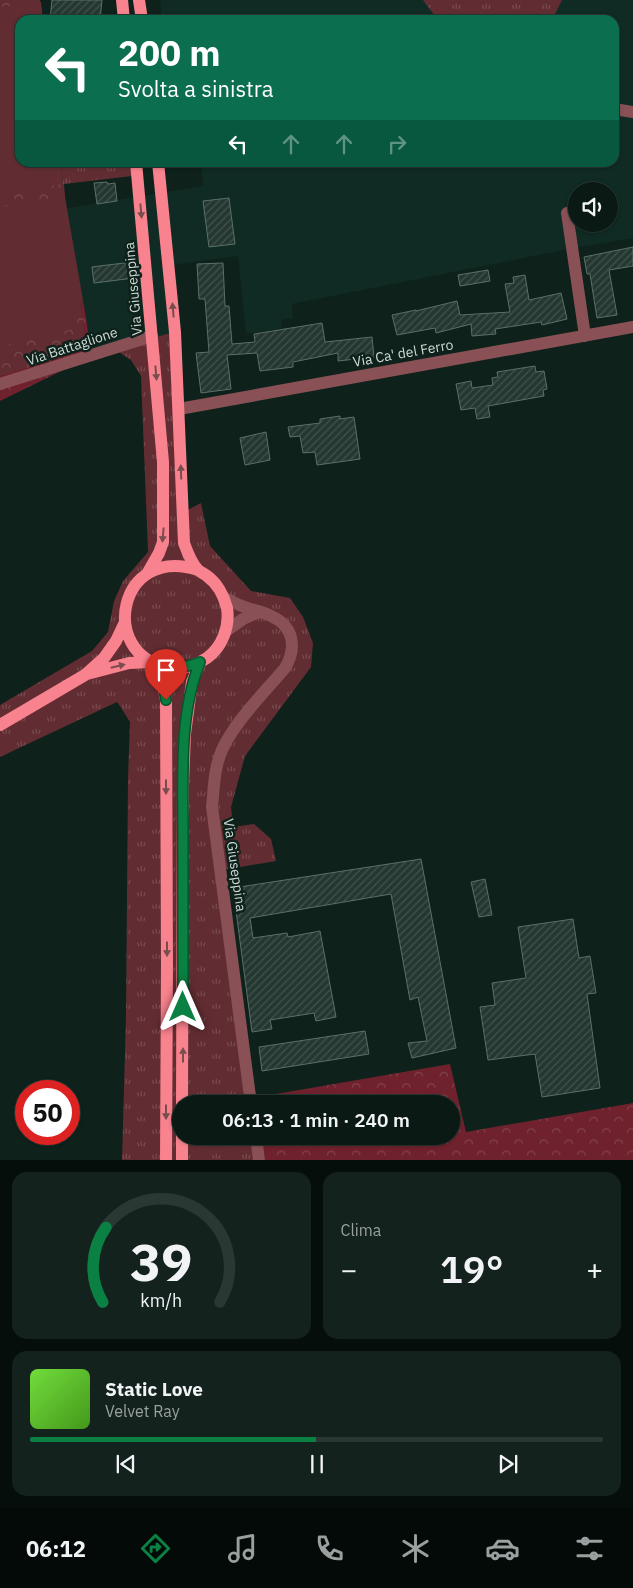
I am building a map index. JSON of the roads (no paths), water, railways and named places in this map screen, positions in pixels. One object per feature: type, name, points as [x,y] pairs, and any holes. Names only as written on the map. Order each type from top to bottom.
[{"type":"main road","points":[[122,0],[124,15]]},
{"type":"main road","points":[[140,0],[142,15]]},
{"type":"main road","name":"Via Giuseppina","points":[[136,167],[163,462],[163,542],[147,574]]},
{"type":"main road","points":[[158,167],[174,332],[179,409],[183,533],[184,543],[198,570]]},
{"type":"main road","points":[[152,336],[174,332]]},
{"type":"main road","points":[[159,412],[179,409]]},
{"type":"main road","points":[[85,675],[129,663],[155,664],[173,668],[187,667],[200,662],[216,650],[226,631],[227,614],[224,598],[218,586],[198,570],[185,566],[172,565],[158,568],[136,583],[129,595],[125,608],[127,634],[141,655],[155,664],[166,700],[166,1160]]},
{"type":"main road","points":[[0,725],[85,675],[104,658],[116,641],[125,622]]},
{"type":"main road","points":[[182,1095],[183,783],[185,734],[192,682],[200,662]]},
{"type":"main road","points":[[182,1145],[182,1160]]},
{"type":"street","points":[[619,109],[633,112]]},
{"type":"street","points":[[571,232],[586,336]]},
{"type":"street","name":"Via Ca' del Ferro","points":[[179,409],[633,327]]},
{"type":"street","name":"Via Battaglione","points":[[0,384],[152,336]]},
{"type":"street","name":"Via Giuseppina","points":[[224,598],[281,621],[288,629],[292,650],[290,660],[285,668],[232,731],[221,751],[215,774],[212,807],[250,1095]]},
{"type":"street","points":[[226,631],[243,619],[258,612]]},
{"type":"street","points":[[257,1145],[259,1160]]}]
